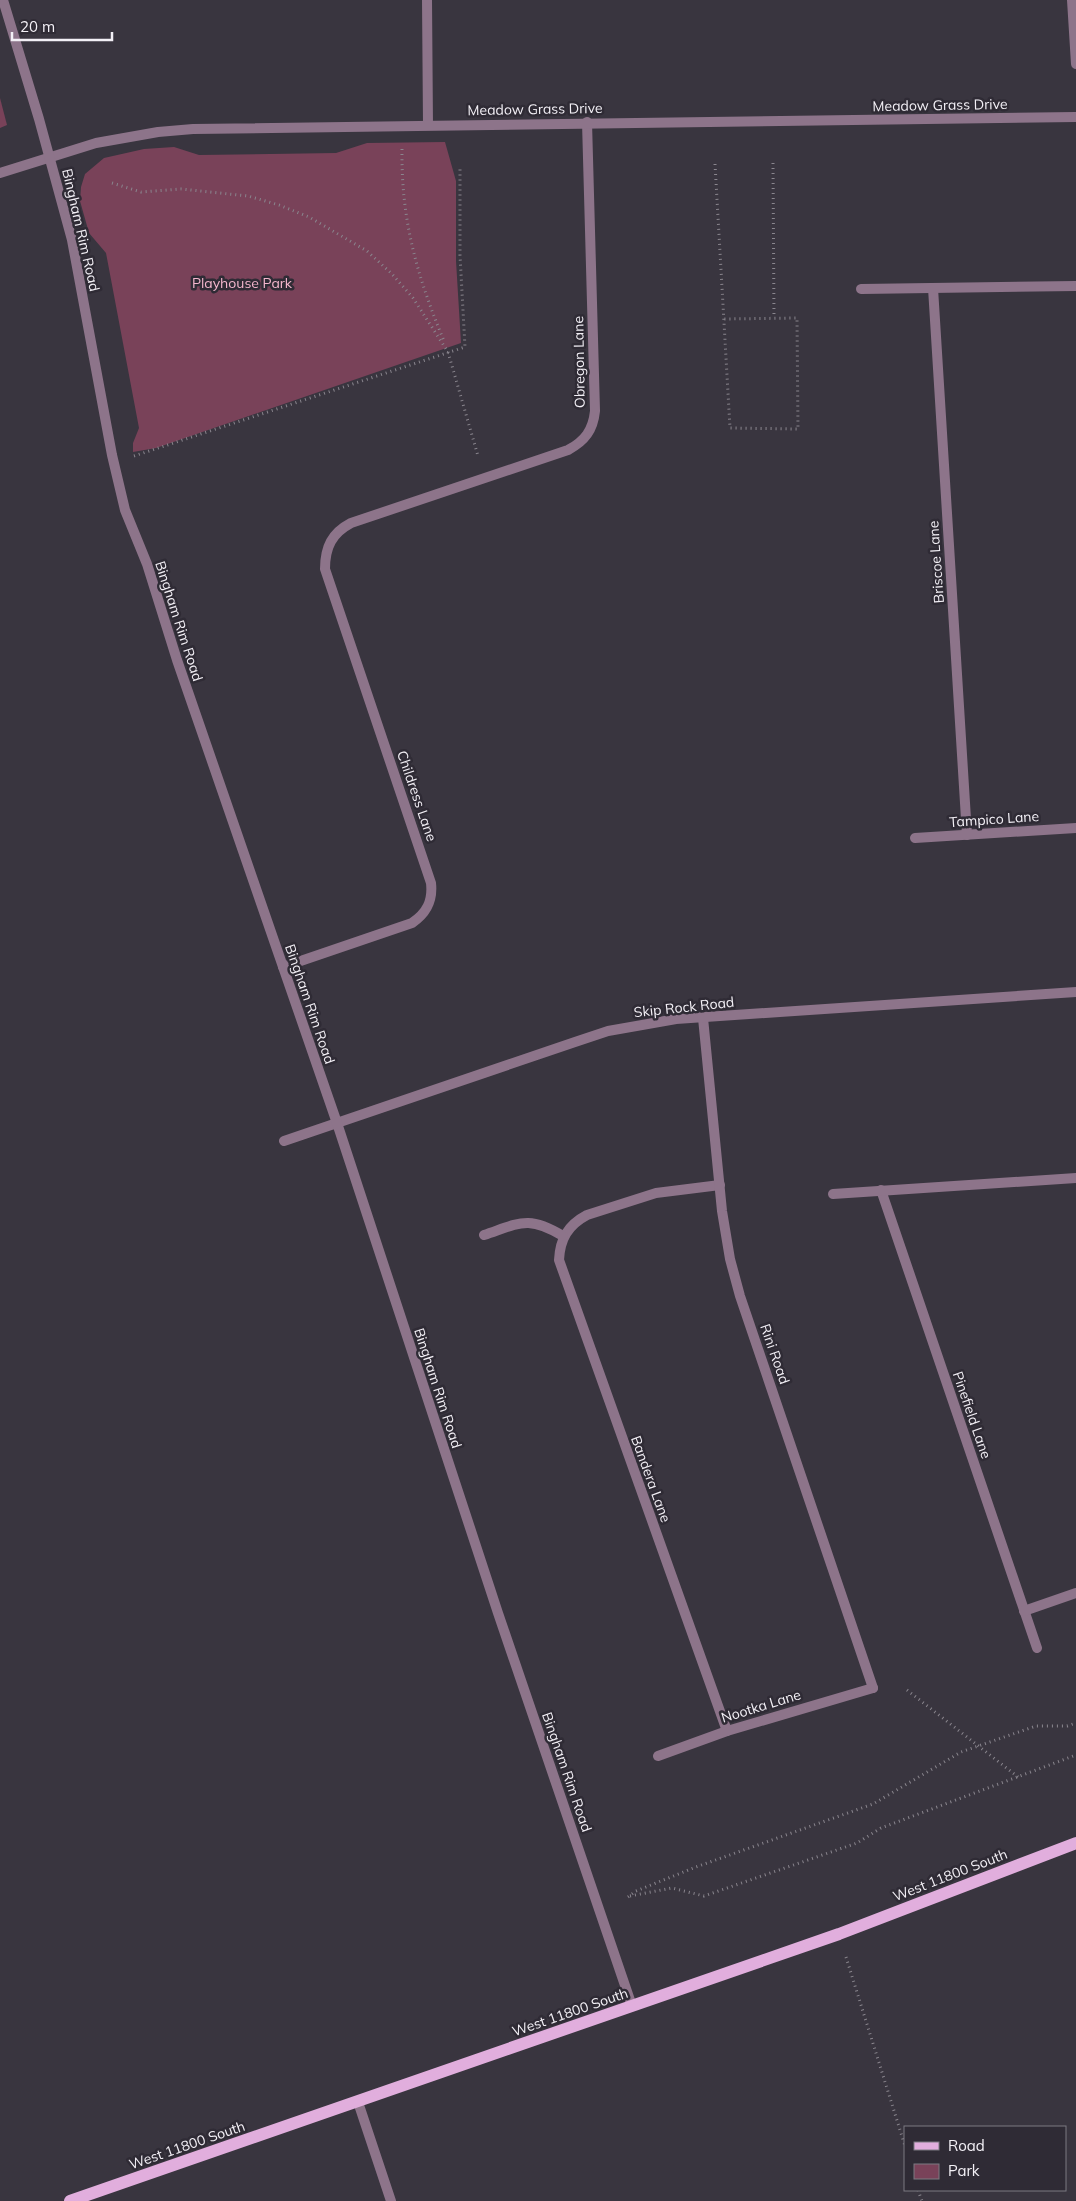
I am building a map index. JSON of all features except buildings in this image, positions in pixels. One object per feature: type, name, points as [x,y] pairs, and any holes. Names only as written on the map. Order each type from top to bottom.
[{"type":"main road","name":"West 11800 South","points":[[70,2201],[839,1934],[1076,1843]]},
{"type":"street","name":"Bingham Rim Road","points":[[3,0],[50,157],[72,240],[112,455],[125,510],[146,564],[337,1123],[498,1613],[632,2006]]},
{"type":"street","points":[[427,0],[428,125]]},
{"type":"street","points":[[1072,0],[1076,64]]},
{"type":"street","name":"Meadow Grass Drive","points":[[0,174],[96,142],[167,131],[586,122],[1076,117]]},
{"type":"street","name":"Obregon Lane","points":[[329,543],[338,532],[351,523],[568,450],[580,444],[589,433],[594,422],[586,122]]},
{"type":"street","points":[[861,289],[1076,286]]},
{"type":"street","name":"Briscoe Lane","points":[[932,288],[967,835]]},
{"type":"street","name":"Childress Lane","points":[[283,967],[412,923],[426,910],[432,892],[431,883],[325,569],[325,556],[329,543]]},
{"type":"street","name":"Tampico Lane","points":[[915,838],[1076,828]]},
{"type":"street","name":"Skip Rock Road","points":[[284,1141],[608,1031],[676,1019],[1076,992]]},
{"type":"street","name":"Rini Road","points":[[703,1018],[726,1235],[740,1296],[874,1688]]},
{"type":"street","points":[[833,1194],[1076,1178]]},
{"type":"street","points":[[484,1235],[525,1222],[535,1222],[563,1236],[577,1220],[639,1197],[674,1190],[720,1185]]},
{"type":"street","name":"Pinefield Lane","points":[[881,1190],[1037,1648]]},
{"type":"street","name":"Bandera Lane","points":[[563,1236],[559,1248],[561,1272],[727,1731]]},
{"type":"street","points":[[1024,1611],[1076,1593]]},
{"type":"street","name":"Nootka Lane","points":[[658,1756],[727,1731],[874,1688]]},
{"type":"street","points":[[358,2102],[391,2201]]},
{"type":"path","points":[[402,148],[403,204],[409,239],[428,301],[448,352],[484,478]]},
{"type":"path","points":[[773,163],[774,318]]},
{"type":"path","points":[[715,164],[730,428],[798,429],[797,318],[724,319]]},
{"type":"path","points":[[130,457],[153,452],[465,347],[460,254],[460,168]]},
{"type":"path","points":[[112,183],[141,192],[181,189],[248,196],[279,205],[309,217],[367,251],[391,274],[413,298],[448,352]]},
{"type":"path","points":[[907,1690],[1018,1776]]},
{"type":"path","points":[[1076,1723],[1068,1726],[1036,1726],[961,1752],[873,1804],[696,1867],[636,1891],[628,1897],[672,1888],[704,1896],[858,1843],[881,1828],[1076,1755]]},
{"type":"path","points":[[839,1934],[904,2143]]},
{"type":"green space","points":[[0,98],[7,125],[0,128]]},
{"type":"green space","name":"Playhouse Park","points":[[445,142],[456,181],[456,261],[461,343],[156,448],[133,452],[133,443],[139,428],[106,253],[89,233],[80,201],[81,187],[85,174],[104,158],[144,149],[174,147],[199,155],[336,153],[367,143]]}]
